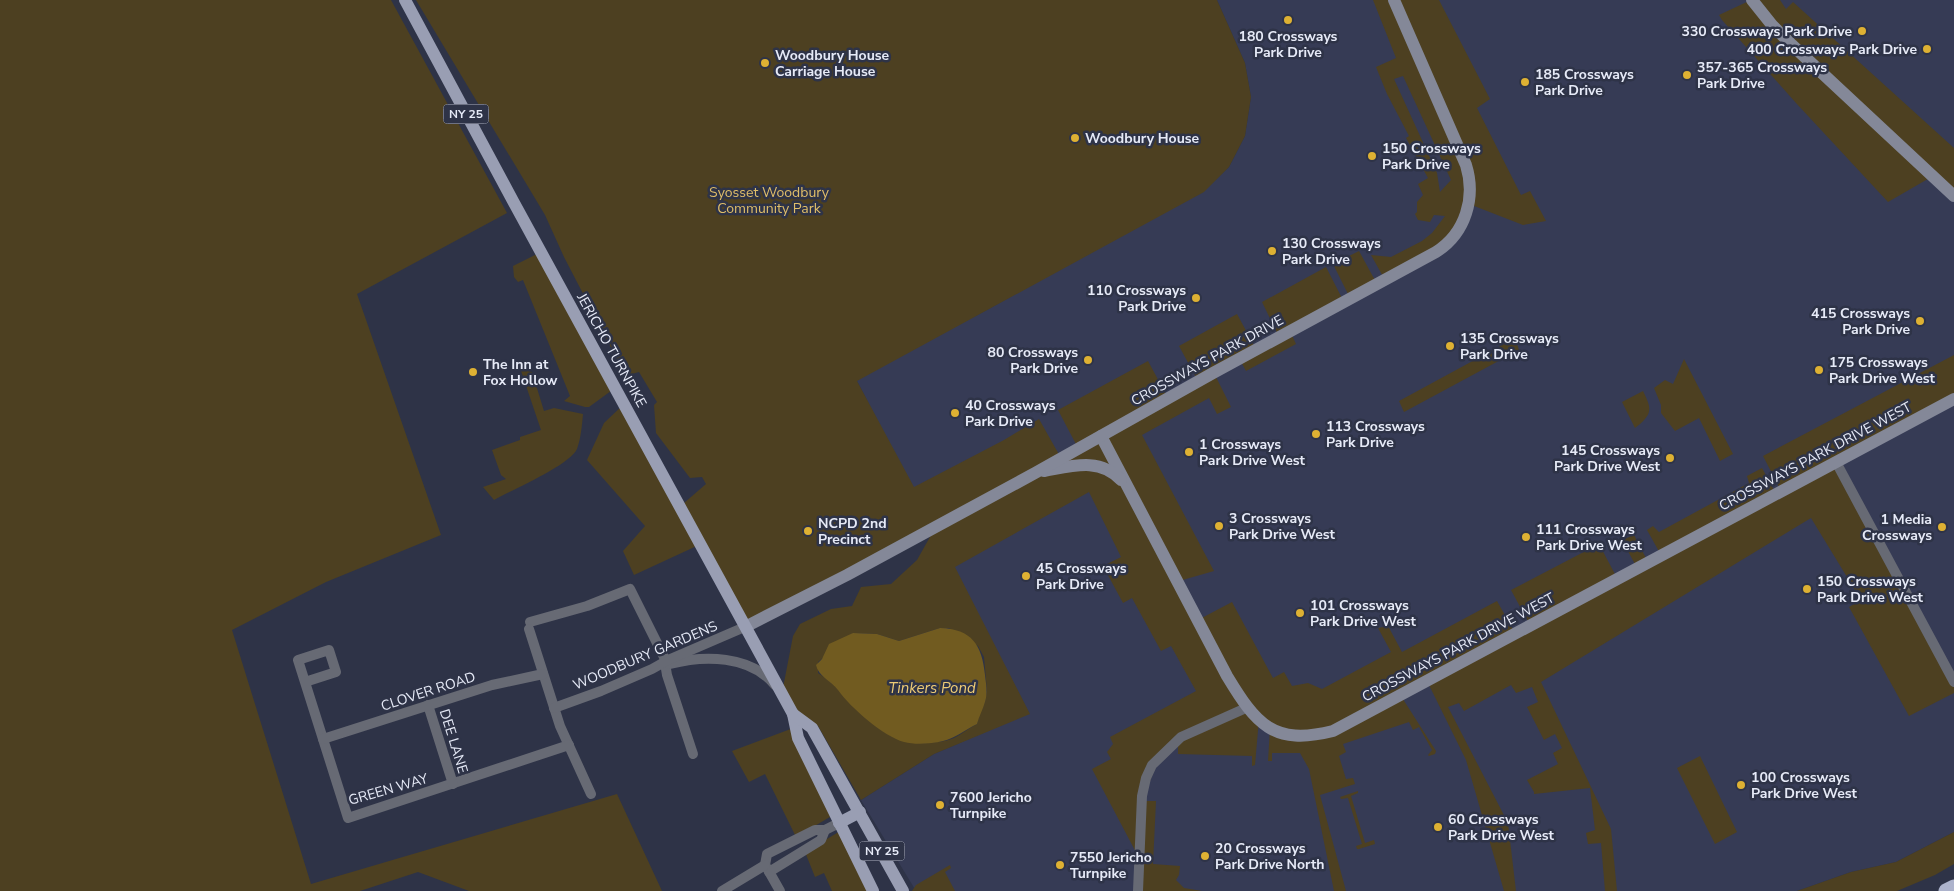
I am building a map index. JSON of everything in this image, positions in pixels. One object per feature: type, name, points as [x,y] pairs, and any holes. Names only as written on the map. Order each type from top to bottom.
[{"type":"highway","points":[[1946,891],[1954,887]]},
{"type":"main road","name":"JERICHO TURNPIKE","points":[[405,0],[794,714],[798,738],[874,891]]},
{"type":"main road","name":"JERICHO TURNPIKE","points":[[794,714],[812,728],[904,891]]},
{"type":"main road","points":[[839,823],[860,812]]},
{"type":"street","name":"CROSSWAYS PARK DRIVE","points":[[747,626],[847,575],[1035,473],[1436,252],[1447,244],[1459,228],[1468,209],[1470,193],[1466,166],[1394,0]]},
{"type":"street","points":[[1752,0],[1772,25],[1792,45],[1954,196]]},
{"type":"street","name":"CROSSWAYS PARK DRIVE WEST","points":[[1101,436],[1227,676],[1246,708],[1265,725],[1287,735],[1312,736],[1333,731],[1954,399]]},
{"type":"street","points":[[1836,462],[1954,682]]},
{"type":"street","points":[[1035,473],[1085,464],[1094,465],[1106,468],[1114,473],[1129,489]]},
{"type":"street","points":[[591,794],[554,708],[529,625],[587,606],[630,589],[664,657],[693,754]]},
{"type":"street","name":"WOODBURY GARDENS","points":[[554,708],[652,670],[747,626]]},
{"type":"street","points":[[665,664],[702,658],[726,660],[762,673],[782,693]]},
{"type":"street","name":"CLOVER ROAD","points":[[323,739],[492,685],[543,674]]},
{"type":"street","name":"GREEN WAY","points":[[305,682],[348,818],[569,746]]},
{"type":"street","name":"DEE LANE","points":[[428,706],[453,784]]},
{"type":"street","points":[[1138,891],[1142,796],[1146,778],[1152,765],[1181,737],[1246,708]]},
{"type":"street","points":[[780,891],[767,868],[767,854],[815,830],[825,830],[839,823]]},
{"type":"street","points":[[722,891],[802,852],[822,840],[825,830]]},
{"type":"street","points":[[795,839],[802,852]]},
{"type":"shaded area","points":[[1217,0],[1954,0],[1954,832],[1896,862],[1851,872],[1797,891],[916,891],[861,800],[934,754],[1029,713],[856,379],[983,312],[1207,188],[1229,167],[1245,136],[1251,97],[1245,63]]},
{"type":"green space","points":[[0,0],[391,0],[507,213],[357,294],[441,535],[326,582],[232,630],[311,884],[617,794],[662,891],[469,891],[418,872],[360,891],[0,891]]},
{"type":"green space","name":"Syosset Woodbury Community Park","points":[[416,0],[1217,0],[1245,63],[1251,97],[1245,136],[1229,167],[1204,192],[857,381],[914,487],[1004,440],[1039,419],[1061,458],[1078,448],[1058,410],[1148,361],[1168,398],[1198,381],[1179,346],[1237,314],[1256,349],[1279,337],[1262,302],[1326,267],[1344,302],[1290,331],[1296,344],[1246,371],[1239,358],[1214,373],[1231,407],[1217,414],[1209,398],[1142,435],[1214,571],[1179,581],[1198,620],[1232,602],[1273,678],[1284,672],[1292,686],[1308,683],[1322,689],[1391,652],[1378,628],[1388,626],[1402,652],[1497,601],[1515,633],[1530,625],[1511,590],[1599,544],[1617,578],[1637,568],[1622,540],[1634,535],[1648,562],[1661,555],[1647,530],[1653,526],[1659,532],[1749,483],[1747,476],[1762,468],[1774,490],[1779,487],[1763,456],[1954,355],[1954,399],[1836,462],[1954,687],[1954,693],[1909,716],[1849,607],[1861,600],[1811,518],[1541,682],[1611,829],[1617,891],[1605,891],[1601,843],[1588,844],[1586,833],[1595,830],[1590,788],[1534,794],[1527,780],[1558,764],[1553,753],[1562,748],[1555,734],[1544,740],[1527,707],[1538,702],[1532,687],[1516,693],[1511,685],[1464,711],[1459,703],[1448,707],[1508,823],[1516,891],[1504,891],[1466,760],[1427,681],[1401,696],[1436,751],[1435,754],[1428,755],[1432,750],[1419,727],[1413,730],[1409,722],[1343,744],[1346,752],[1339,756],[1346,779],[1353,778],[1355,784],[1320,795],[1346,891],[1334,891],[1309,769],[1300,753],[1272,753],[1272,761],[1268,761],[1270,728],[1259,719],[1255,765],[1252,766],[1252,756],[1178,754],[1178,740],[1160,756],[1142,801],[1156,801],[1153,864],[1180,866],[1179,875],[1176,880],[1184,888],[1202,891],[1137,891],[1139,858],[1092,769],[1111,759],[1107,752],[1113,744],[1110,737],[1196,691],[1171,646],[1161,651],[1132,598],[1123,603],[1103,566],[1121,557],[1089,492],[955,567],[1030,714],[934,754],[861,800],[818,726],[793,714],[782,693],[793,636],[800,624],[831,609],[852,606],[861,587],[891,584],[917,560],[935,528],[747,622],[684,503],[706,484],[702,477],[690,478],[656,433],[654,405],[657,402],[639,372],[628,375],[619,363],[564,257],[545,215]],"holes":[[[940,628],[949,628],[978,646],[984,657],[987,691],[977,724],[951,739],[928,743],[910,742],[894,737],[867,719],[844,695],[818,673],[818,662],[853,633],[877,634],[899,641]]]},
{"type":"green space","points":[[1373,0],[1439,0],[1490,99],[1477,108],[1521,195],[1530,191],[1546,221],[1523,225],[1469,204],[1452,238],[1385,280],[1371,255],[1391,257],[1422,241],[1432,233],[1445,216],[1434,215],[1430,222],[1418,220],[1415,214],[1417,212],[1417,202],[1423,195],[1418,184],[1428,178],[1406,138],[1409,136],[1387,94],[1376,67],[1396,58]],"holes":[[[1403,76],[1451,180],[1440,192],[1437,173],[1394,79]]]},
{"type":"green space","points":[[1751,0],[1780,0],[1786,9],[1793,2],[1954,148],[1954,196],[1933,176],[1888,202],[1796,103],[1719,15]]},
{"type":"green space","points":[[1359,251],[1377,284],[1350,298],[1333,264]]},
{"type":"green space","points":[[541,252],[615,388],[589,407],[564,401],[570,396],[523,280],[518,282],[514,277],[513,266]]},
{"type":"green space","points":[[1515,338],[1519,350],[1404,412],[1399,401]]},
{"type":"green space","points":[[1684,359],[1733,454],[1720,461],[1699,418],[1675,431],[1661,413],[1661,405],[1654,388],[1665,380],[1673,384]]},
{"type":"green space","points":[[520,368],[532,372],[544,411],[554,408],[583,414],[580,436],[577,449],[564,462],[540,477],[494,500],[483,487],[506,479],[501,475],[492,450],[541,430]]},
{"type":"green space","points":[[1643,391],[1648,402],[1649,411],[1645,419],[1635,428],[1622,402]]},
{"type":"green space","points":[[623,405],[701,544],[634,575],[623,551],[645,526],[587,460],[604,423]]},
{"type":"green space","points":[[796,727],[835,814],[796,837],[765,774],[749,782],[732,751]]},
{"type":"green space","points":[[1700,756],[1737,832],[1715,844],[1677,768]]},
{"type":"green space","points":[[1358,791],[1358,793],[1351,796],[1365,843],[1374,840],[1375,844],[1357,849],[1356,846],[1362,844],[1348,798],[1341,799],[1340,797]]},
{"type":"green space","points":[[842,830],[873,891],[832,891],[824,873],[815,877],[805,852]]},
{"type":"green space","points":[[1954,832],[1954,864],[1935,875],[1897,891],[1797,891],[1851,872],[1896,862]]},
{"type":"green space","points":[[950,865],[951,868],[945,872],[955,891],[912,891],[916,885]]},
{"type":"water","name":"Tinkers Pond","points":[[940,628],[951,629],[968,635],[978,647],[984,664],[986,689],[985,702],[977,724],[947,740],[923,744],[908,743],[896,739],[877,728],[851,705],[817,669],[816,665],[822,659],[829,644],[853,633],[877,634],[899,641]]},
{"type":"place","name":"180 Crossways Park Drive","points":[[1288,20]]},
{"type":"place","name":"330 Crossways Park Drive","points":[[1862,31]]},
{"type":"place","name":"400 Crossways Park Drive","points":[[1927,49]]},
{"type":"place","name":"Woodbury House Carriage House","points":[[765,63]]},
{"type":"place","name":"357-365 Crossways Park Drive","points":[[1687,75]]},
{"type":"place","name":"185 Crossways Park Drive","points":[[1525,82]]},
{"type":"place","name":"Woodbury House","points":[[1075,138]]},
{"type":"place","name":"150 Crossways Park Drive","points":[[1372,156]]},
{"type":"place","name":"130 Crossways Park Drive","points":[[1272,251]]},
{"type":"place","name":"110 Crossways Park Drive","points":[[1196,298]]},
{"type":"place","name":"415 Crossways Park Drive","points":[[1920,321]]},
{"type":"place","name":"135 Crossways Park Drive","points":[[1450,346]]},
{"type":"place","name":"80 Crossways Park Drive","points":[[1088,360]]},
{"type":"place","name":"175 Crossways Park Drive West","points":[[1819,370]]},
{"type":"place","name":"The Inn at Fox Hollow","points":[[473,372]]},
{"type":"place","name":"40 Crossways Park Drive","points":[[955,413]]},
{"type":"place","name":"113 Crossways Park Drive","points":[[1316,434]]},
{"type":"place","name":"1 Crossways Park Drive West","points":[[1189,452]]},
{"type":"place","name":"145 Crossways Park Drive West","points":[[1670,458]]},
{"type":"place","name":"3 Crossways Park Drive West","points":[[1219,526]]},
{"type":"place","name":"1 Media Crossways","points":[[1942,527]]},
{"type":"place","name":"NCPD 2nd Precinct","points":[[808,531]]},
{"type":"place","name":"111 Crossways Park Drive West","points":[[1526,537]]},
{"type":"place","name":"45 Crossways Park Drive","points":[[1026,576]]},
{"type":"place","name":"150 Crossways Park Drive West","points":[[1807,589]]},
{"type":"place","name":"101 Crossways Park Drive West","points":[[1300,613]]},
{"type":"place","name":"100 Crossways Park Drive West","points":[[1741,785]]},
{"type":"place","name":"7600 Jericho Turnpike","points":[[940,805]]},
{"type":"place","name":"60 Crossways Park Drive West","points":[[1438,827]]},
{"type":"place","name":"20 Crossways Park Drive North","points":[[1205,856]]},
{"type":"place","name":"7550 Jericho Turnpike","points":[[1060,865]]}]
